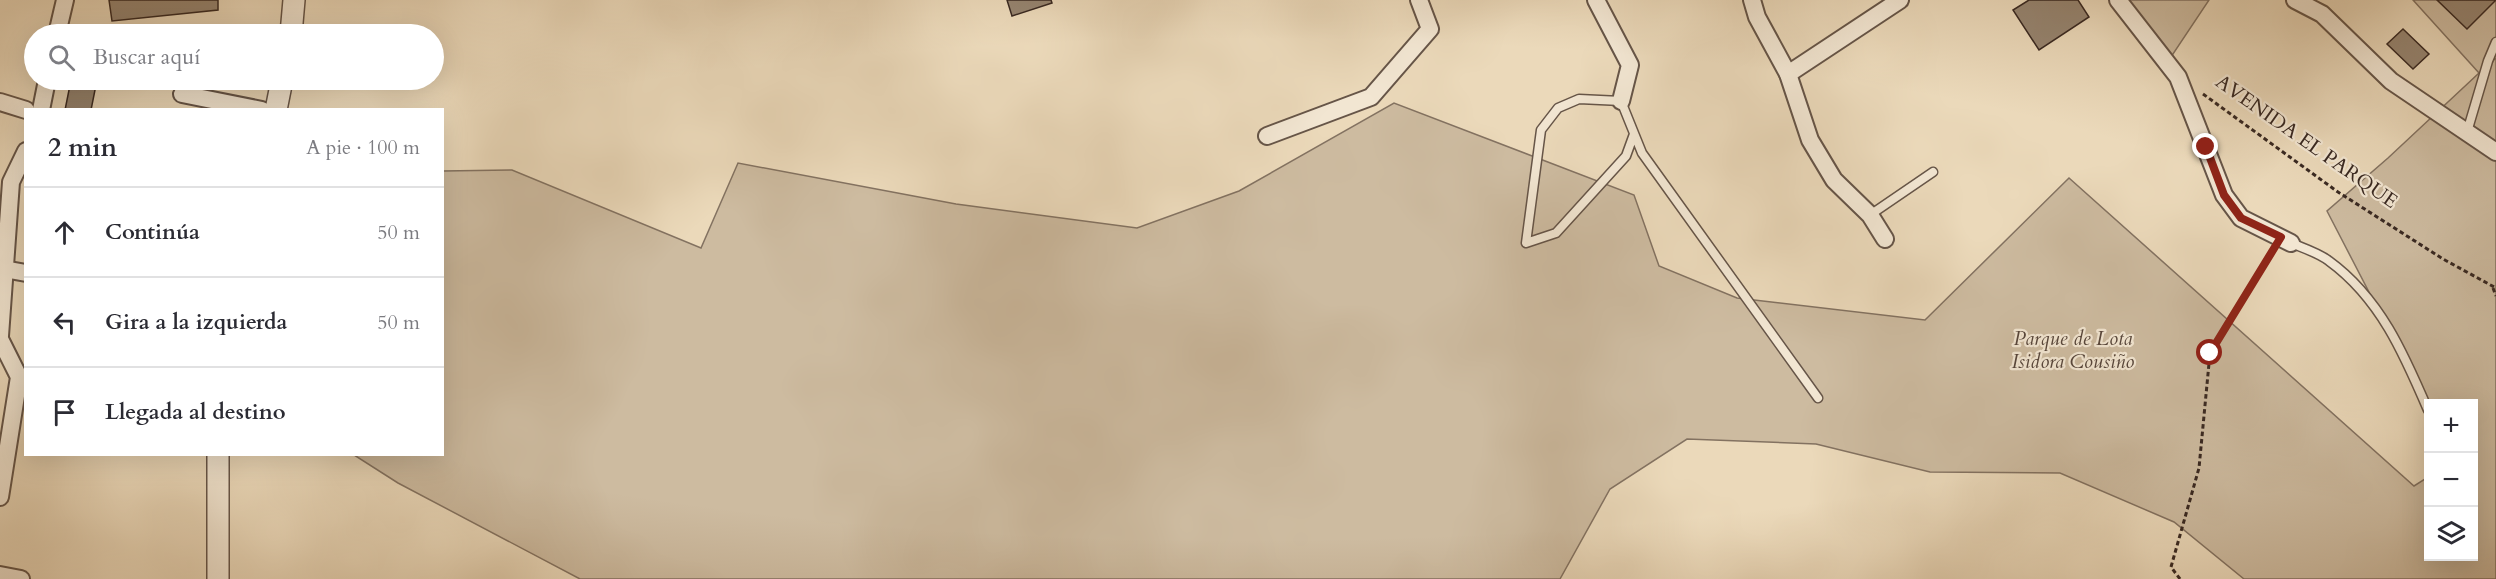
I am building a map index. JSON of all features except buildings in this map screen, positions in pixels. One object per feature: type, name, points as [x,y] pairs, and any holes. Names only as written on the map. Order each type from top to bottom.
[{"type":"street","points":[[59,24],[65,0]]},
{"type":"street","points":[[292,24],[294,0]]},
{"type":"street","points":[[1268,136],[1371,97],[1430,29],[1419,0]]},
{"type":"street","points":[[1596,0],[1629,64],[1621,101]]},
{"type":"street","points":[[1752,0],[1756,17],[1788,74],[1810,140],[1834,180],[1870,215],[1885,239]]},
{"type":"street","points":[[1788,74],[1900,0]]},
{"type":"street","points":[[2118,0],[2178,77],[2224,195],[2241,218],[2286,240]]},
{"type":"street","points":[[2295,0],[2322,14],[2391,81],[2496,152]]},
{"type":"street","points":[[41,108],[45,90]]},
{"type":"street","points":[[276,108],[280,90]]},
{"type":"street","points":[[182,94],[252,108]]},
{"type":"street","points":[[0,102],[24,109]]},
{"type":"street","points":[[0,496],[19,377],[0,337],[4,269],[11,182],[24,155]]},
{"type":"street","points":[[4,269],[24,273]]},
{"type":"street","points":[[218,456],[218,579]]},
{"type":"street","points":[[0,575],[21,579]]},
{"type":"lane","points":[[2467,132],[2496,42]]},
{"type":"lane","points":[[1635,134],[1626,156],[1556,234],[1526,243],[1541,130],[1558,108],[1579,99],[1621,101],[1635,134],[1642,153],[1818,398]]},
{"type":"lane","points":[[1870,215],[1933,172]]},
{"type":"lane","points":[[2286,240],[2328,260],[2353,282],[2377,309],[2401,347],[2424,401]]},
{"type":"path","name":"AVENIDA EL PARQUE","points":[[2178,77],[2338,192],[2494,288]]},
{"type":"path","points":[[2180,579],[2171,567],[2199,468],[2210,353],[2286,240]]},
{"type":"path","points":[[2494,288],[2496,296]]},
{"type":"green space","points":[[2127,0],[2209,0],[2171,57]]},
{"type":"green space","name":"Parque de Lota Isidora Cousiño","points":[[2413,0],[2496,0],[2496,55],[2483,69],[2496,58],[2496,579],[2244,579],[2174,522],[2060,473],[1930,472],[1816,444],[1687,439],[1610,489],[1560,579],[580,579],[398,483],[356,456],[444,456],[444,171],[512,170],[701,248],[738,163],[956,204],[1137,228],[1239,191],[1394,103],[1634,195],[1659,266],[1737,298],[1925,320],[2069,178],[2414,486],[2424,480],[2424,561],[2478,561],[2478,399],[2424,399],[2327,211],[2479,73]]},
{"type":"route","points":[[2206,147],[2224,195],[2241,218],[2281,237],[2210,353]]}]
